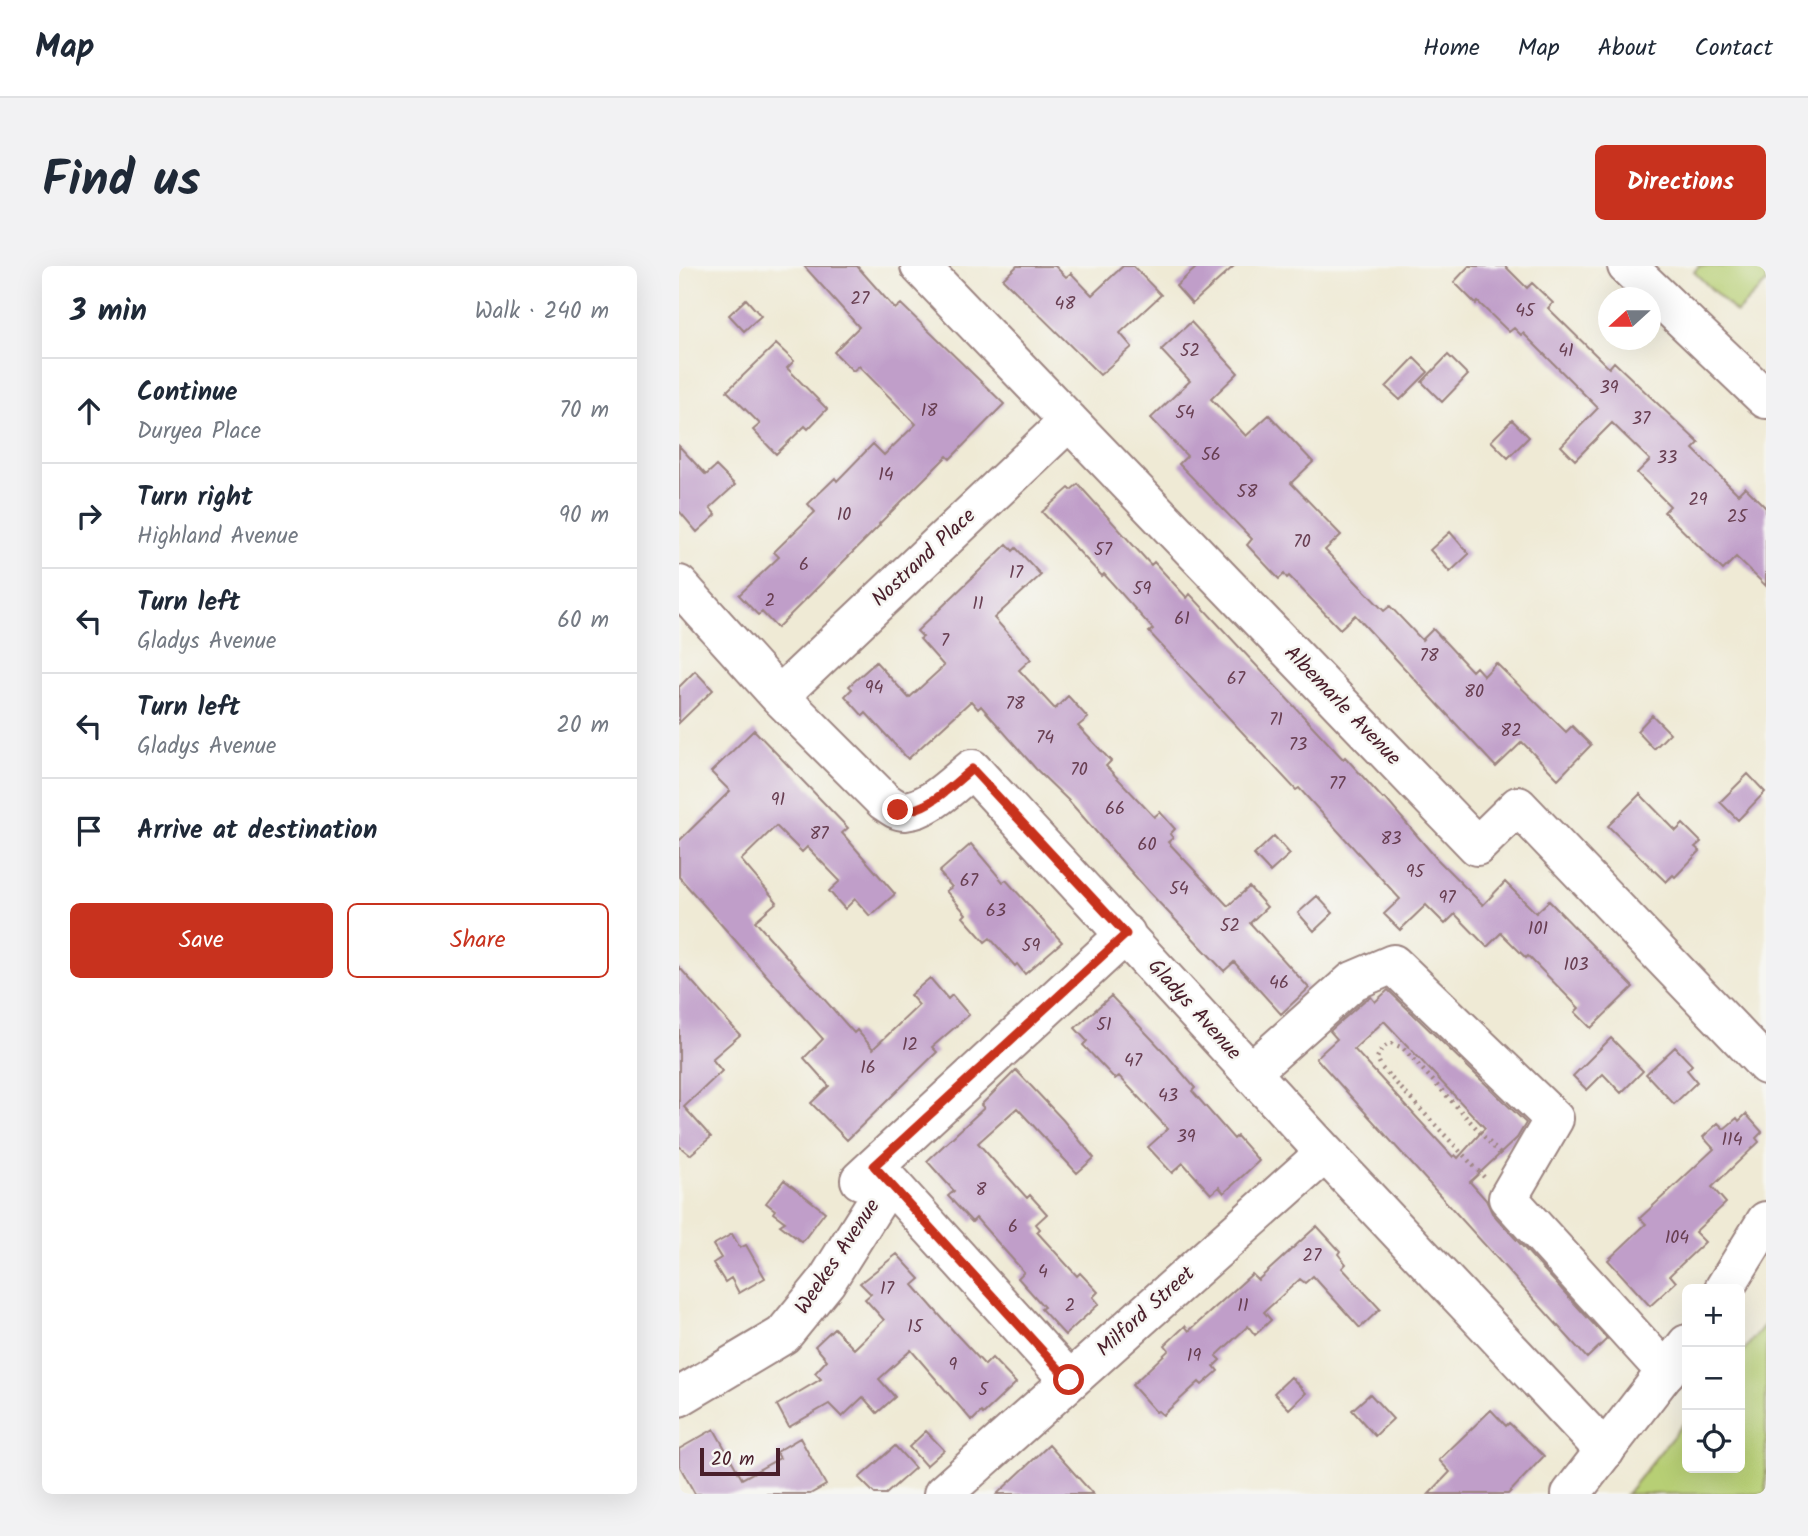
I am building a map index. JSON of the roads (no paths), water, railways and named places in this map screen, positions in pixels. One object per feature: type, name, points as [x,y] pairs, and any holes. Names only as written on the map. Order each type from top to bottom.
[{"type":"street","name":"Albemarle Avenue","points":[[920,266],[1477,846],[1518,806],[1766,1065]]},
{"type":"street","points":[[1627,266],[1766,399]]},
{"type":"street","name":"Nostrand Place","points":[[779,696],[1069,421]]},
{"type":"street","name":"Gladys Avenue","points":[[679,585],[779,696],[884,801],[898,810],[905,811],[929,803],[972,769],[1325,1153],[1605,1451]]},
{"type":"street","name":"Weekes Avenue","points":[[679,1396],[783,1335],[826,1282],[874,1176],[1126,934]]},
{"type":"street","points":[[1251,1072],[1353,981],[1393,964],[1554,1119],[1509,1198],[1677,1358],[1571,1494]]},
{"type":"street","name":"Milford Street","points":[[955,1483],[1325,1153]]},
{"type":"street","points":[[874,1176],[1069,1380]]},
{"type":"street","points":[[1727,1284],[1766,1221]]}]
